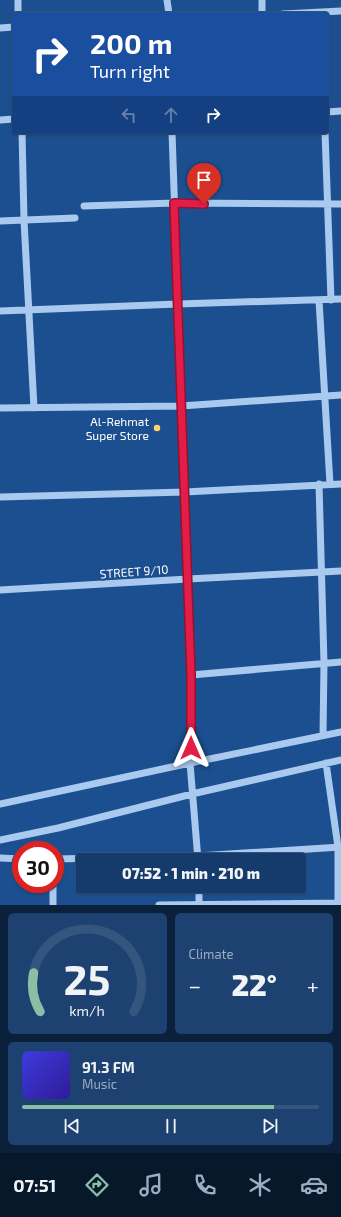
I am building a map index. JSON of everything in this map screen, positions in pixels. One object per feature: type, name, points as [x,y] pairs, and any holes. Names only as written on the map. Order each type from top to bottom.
[{"type":"street","points":[[18,0],[18,12]]},
{"type":"street","points":[[168,0],[169,12]]},
{"type":"street","points":[[262,0],[262,12]]},
{"type":"street","points":[[322,12],[341,11]]},
{"type":"street","points":[[0,28],[12,27]]},
{"type":"street","points":[[329,112],[341,111]]},
{"type":"street","points":[[0,120],[12,119]]},
{"type":"street","points":[[22,134],[24,220],[34,408]]},
{"type":"street","points":[[172,134],[191,675],[190,763],[198,853]]},
{"type":"street","points":[[326,134],[331,300]]},
{"type":"street","points":[[84,206],[174,203],[341,204]]},
{"type":"street","points":[[0,220],[75,218]]},
{"type":"street","points":[[0,311],[341,299]]},
{"type":"street","points":[[319,300],[330,484]]},
{"type":"street","points":[[0,408],[181,406],[341,395]]},
{"type":"street","points":[[319,484],[324,663],[323,735]]},
{"type":"street","points":[[0,497],[185,492],[341,484]]},
{"type":"street","name":"STREET 9/10","points":[[0,590],[188,578],[341,571]]},
{"type":"street","points":[[191,675],[341,662]]},
{"type":"street","points":[[0,804],[341,732]]},
{"type":"street","points":[[0,840],[58,828],[192,794],[341,760]]},
{"type":"street","points":[[159,905],[339,904],[339,847],[326,763]]},
{"type":"street","points":[[262,853],[339,847]]},
{"type":"street","points":[[0,858],[12,859]]},
{"type":"street","points":[[64,859],[76,859]]},
{"type":"street","points":[[53,893],[53,905]]},
{"type":"street","points":[[199,893],[199,904]]},
{"type":"place","name":"Al-Rehmat Super Store","points":[[157,428]]},
{"type":"route","points":[[191,748],[191,675],[174,203],[204,204]]}]
